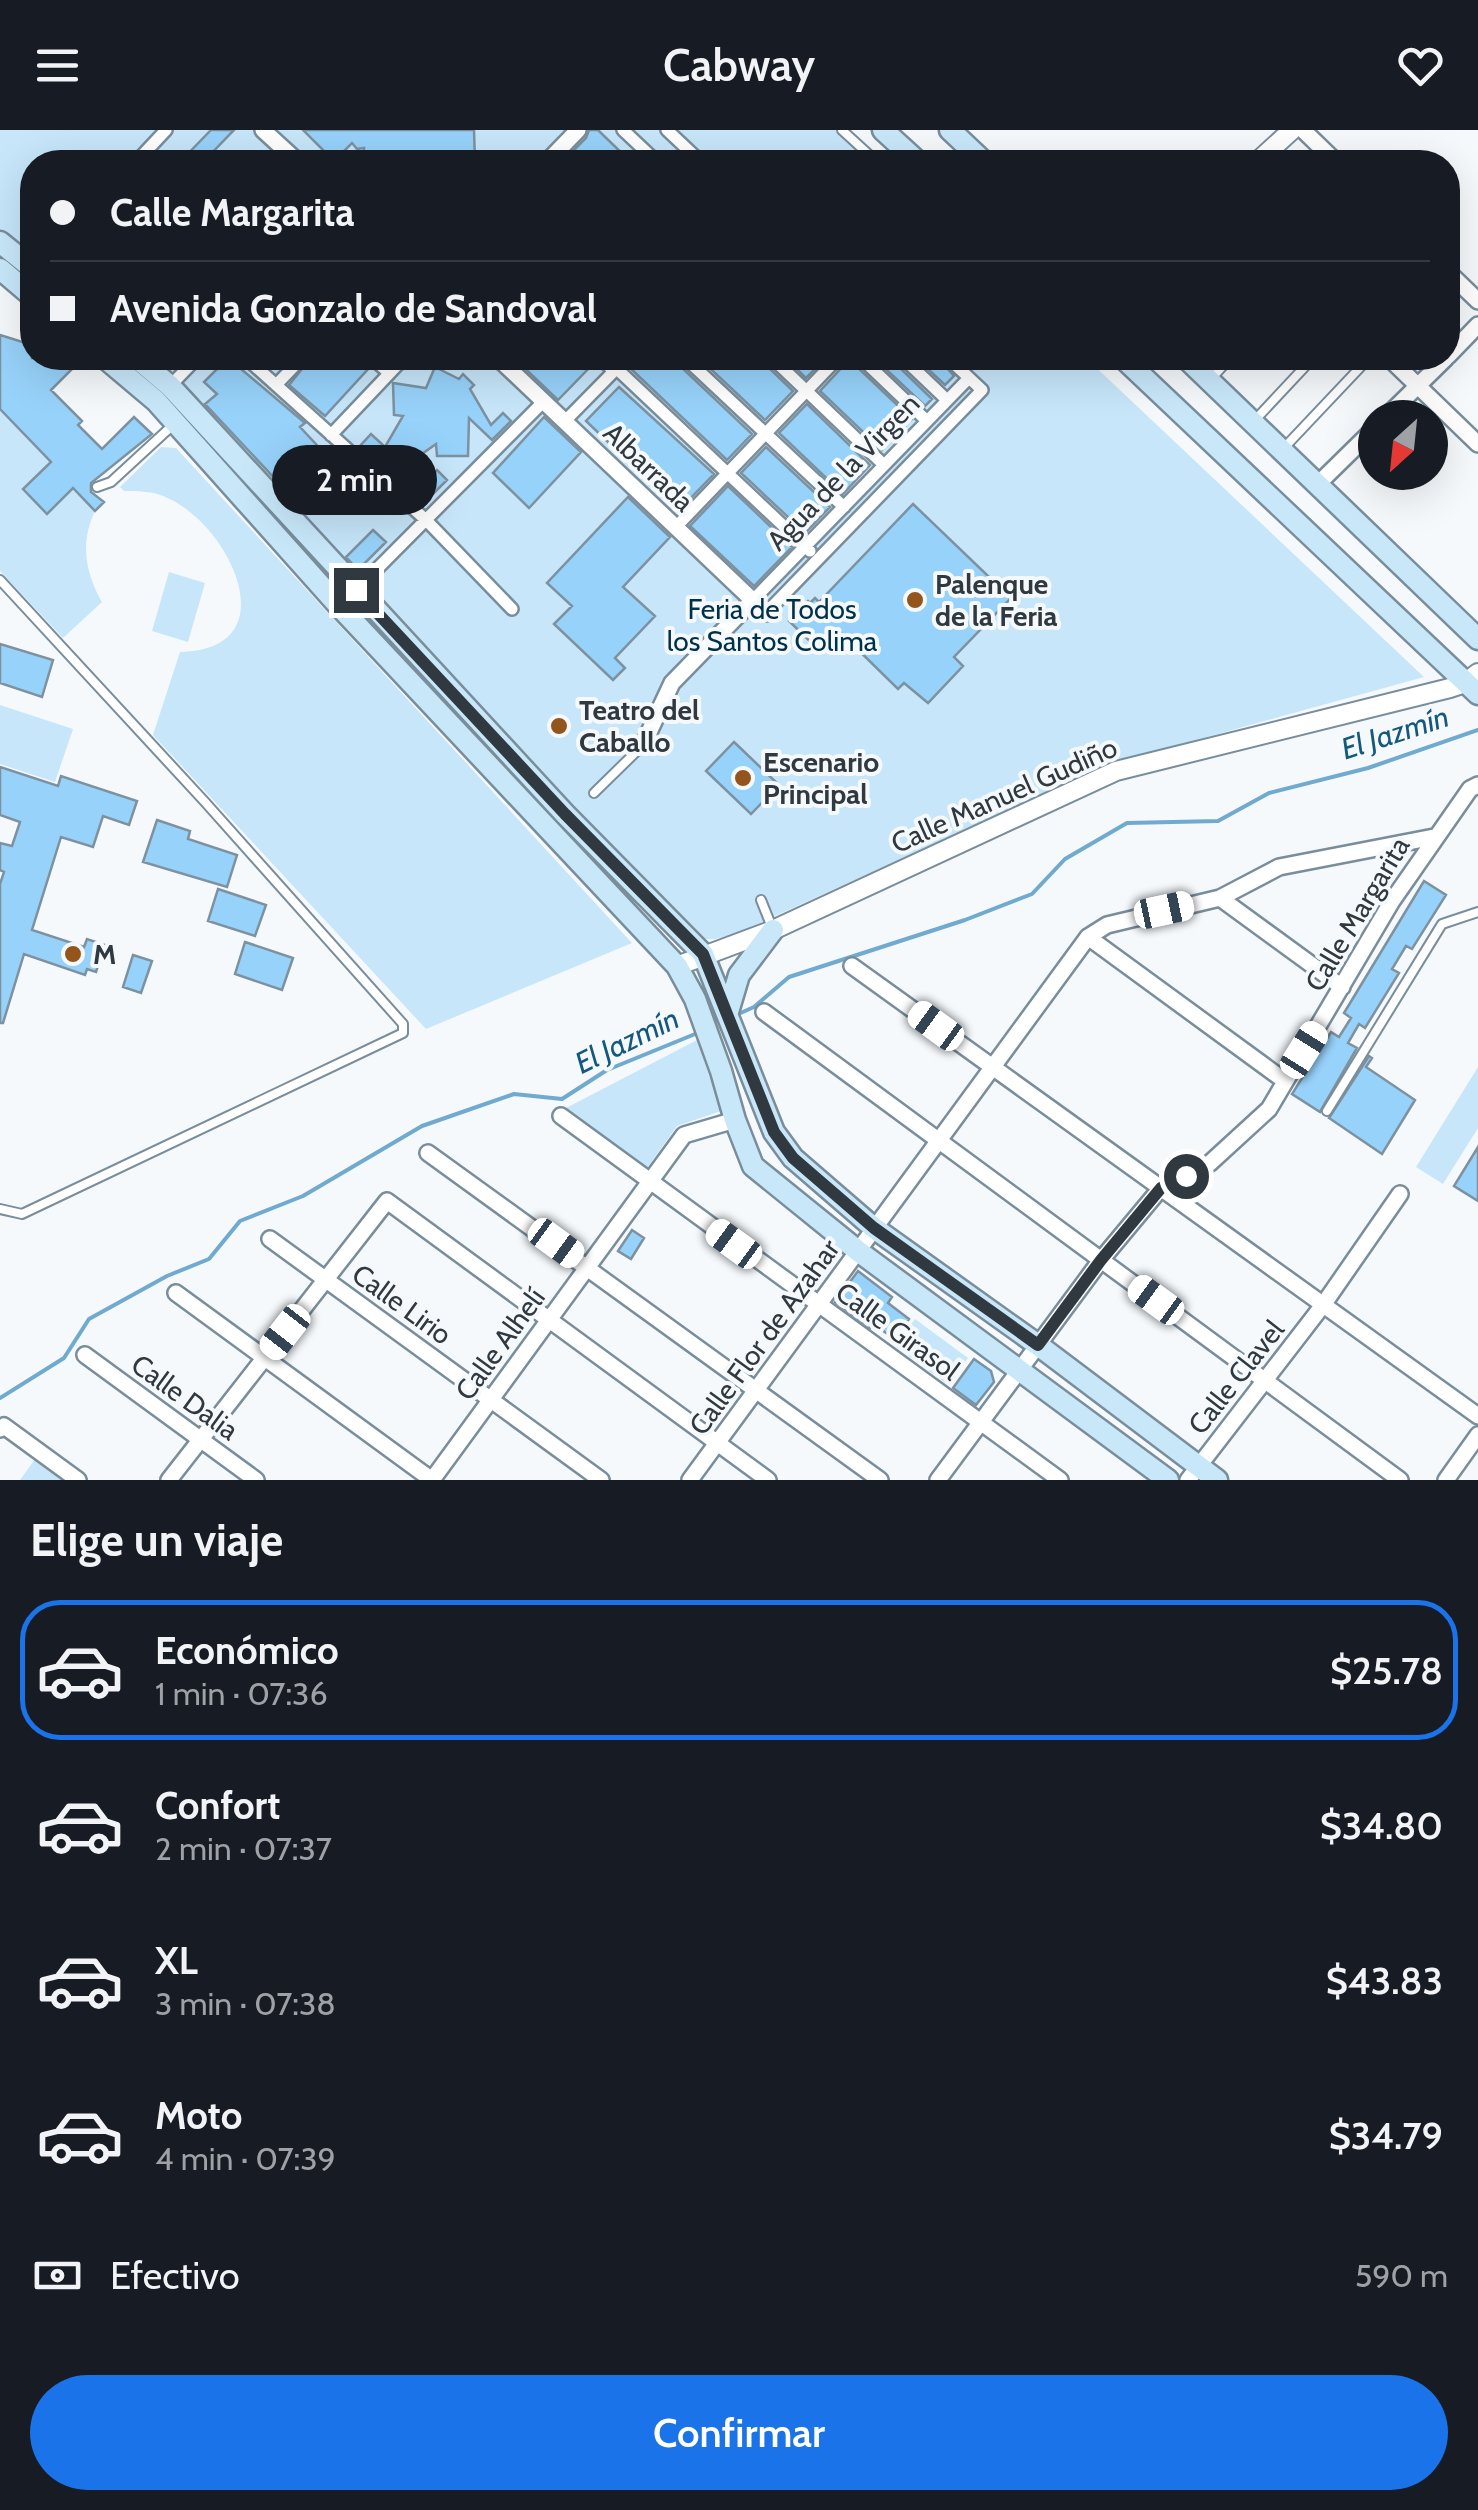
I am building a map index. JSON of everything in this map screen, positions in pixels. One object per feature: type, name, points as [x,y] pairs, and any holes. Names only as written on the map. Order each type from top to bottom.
[{"type":"main road","points":[[883,130],[905,150]]},
{"type":"main road","points":[[950,130],[971,150]]},
{"type":"main road","points":[[0,242],[20,258]]},
{"type":"main road","points":[[0,269],[20,286]]},
{"type":"main road","points":[[124,370],[163,394],[176,422],[340,606],[677,966],[706,1029],[754,1166],[858,1251],[1168,1480]]},
{"type":"main road","points":[[146,370],[163,394],[703,954],[774,1132],[793,1158],[874,1228],[1038,1345],[1193,1473],[1217,1480]]},
{"type":"main road","points":[[1136,370],[1474,683]]},
{"type":"main road","points":[[1199,370],[1478,638]]},
{"type":"main road","points":[[730,1018],[740,975],[773,930]]},
{"type":"street","points":[[148,150],[166,130]]},
{"type":"street","points":[[263,130],[285,150]]},
{"type":"street","points":[[559,150],[578,130]]},
{"type":"street","points":[[623,130],[644,150]]},
{"type":"street","points":[[667,130],[688,150]]},
{"type":"street","points":[[1270,150],[1292,130]]},
{"type":"street","points":[[1303,130],[1324,150]]},
{"type":"street","points":[[1460,284],[1478,302]]},
{"type":"street","points":[[1460,344],[1478,325]]},
{"type":"street","points":[[163,394],[186,370]]},
{"type":"street","points":[[259,370],[426,520],[512,609]]},
{"type":"street","points":[[276,385],[290,370]]},
{"type":"street","points":[[385,370],[389,374]]},
{"type":"street","points":[[332,435],[393,370]]},
{"type":"street","name":"Albarrada","points":[[511,370],[766,613]]},
{"type":"street","points":[[565,421],[604,370]]},
{"type":"street","points":[[617,370],[818,559]]},
{"type":"street","points":[[698,370],[844,507]]},
{"type":"street","points":[[784,370],[884,465]]},
{"type":"street","points":[[676,527],[826,370]]},
{"type":"street","points":[[874,370],[927,421]]},
{"type":"street","points":[[916,370],[947,400]]},
{"type":"street","points":[[961,370],[969,378]]},
{"type":"street","points":[[1401,370],[1478,444]]},
{"type":"street","points":[[1404,400],[1434,370]]},
{"type":"street","name":"Agua de la Virgen","points":[[753,600],[969,378],[982,390],[766,613]]},
{"type":"street","points":[[363,583],[544,401]]},
{"type":"street","points":[[1318,484],[1358,445]]},
{"type":"street","points":[[642,744],[672,682],[753,600]]},
{"type":"street","name":"Calle Manuel Gudiño","points":[[677,966],[773,930],[1116,772],[1474,683]]},
{"type":"street","name":"Calle Margarita","points":[[938,1480],[1101,1260],[1161,1188],[1210,1164],[1269,1109],[1392,901],[1434,836],[1470,789],[1478,785]]},
{"type":"street","points":[[1284,1081],[1088,936],[1107,925],[1220,898],[1279,867],[1434,836]]},
{"type":"street","points":[[1220,898],[1342,987]]},
{"type":"street","name":"Calle Flor de Azahar","points":[[690,1480],[1088,936]]},
{"type":"street","points":[[852,966],[1478,1416]]},
{"type":"street","points":[[764,1012],[1400,1480]]},
{"type":"street","name":"Calle Girasol","points":[[562,1116],[1060,1480]]},
{"type":"street","name":"Calle Alhelí","points":[[432,1480],[684,1135],[735,1120]]},
{"type":"street","points":[[428,1152],[880,1480]]},
{"type":"street","name":"Calle Clavel","points":[[1193,1473],[1323,1305],[1400,1194]]},
{"type":"street","points":[[169,1480],[386,1201],[768,1480]]},
{"type":"street","name":"Calle Lirio","points":[[270,1239],[601,1480]]},
{"type":"street","points":[[176,1293],[432,1480]]},
{"type":"street","name":"Calle Dalia","points":[[85,1355],[256,1480]]},
{"type":"street","points":[[2,1428],[78,1480]]},
{"type":"street","points":[[1446,1480],[1478,1435]]},
{"type":"lane","points":[[842,130],[864,150]]},
{"type":"lane","points":[[1210,380],[1219,370]]},
{"type":"lane","points":[[1253,422],[1303,370]]},
{"type":"lane","points":[[1282,450],[1358,370]]},
{"type":"lane","points":[[97,487],[112,482],[176,422]]},
{"type":"lane","points":[[0,580],[206,802],[403,1024],[404,1034],[22,1214],[0,1209]]},
{"type":"lane","points":[[594,793],[642,744]]},
{"type":"lane","points":[[761,900],[773,930]]},
{"type":"lane","points":[[1327,1111],[1442,924],[1478,912]]},
{"type":"green space","points":[[0,130],[846,130],[868,150],[20,150],[20,248],[0,230]]},
{"type":"green space","name":"Feria de Todos los Santos Colima","points":[[166,370],[1099,370],[1424,677],[1112,763],[738,933],[698,939]]},
{"type":"green space","points":[[0,410],[72,482],[24,490],[48,513],[76,486],[95,511],[87,534],[86,557],[102,602],[63,638],[0,571]]},
{"type":"green space","points":[[161,447],[176,448],[632,943],[426,1029],[153,735],[180,652],[214,646],[233,630],[241,608],[238,583],[227,556],[209,531],[187,510],[163,496],[124,491],[120,487]]},
{"type":"green space","points":[[169,572],[205,583],[188,642],[152,631]]},
{"type":"green space","points":[[0,705],[73,729],[55,782],[0,764]]},
{"type":"green space","points":[[697,1040],[721,1111],[677,1126],[647,1168],[566,1108]]},
{"type":"green space","points":[[1478,1067],[1478,1128],[1443,1184],[1416,1167]]},
{"type":"green space","points":[[915,1319],[968,1358],[948,1385],[895,1346]]},
{"type":"green space","points":[[35,1459],[66,1480],[20,1480]]},
{"type":"building","points":[[211,130],[234,130],[215,150],[192,150]]},
{"type":"building","points":[[303,130],[474,130],[475,150],[364,150],[352,143],[345,150],[323,150]]},
{"type":"building","points":[[589,130],[598,130],[619,150],[574,150]]},
{"type":"building","points":[[0,335],[20,341],[20,370],[71,370],[51,390],[82,421],[78,425],[102,449],[134,417],[152,434],[91,483],[91,492],[104,502],[95,511],[73,488],[47,514],[23,489],[51,462],[0,409]]},
{"type":"building","points":[[216,370],[242,370],[305,423],[300,427],[340,470],[308,499],[286,475],[278,482],[205,404],[217,394],[204,382]]},
{"type":"building","points":[[301,370],[367,370],[325,416],[289,385]]},
{"type":"building","points":[[434,370],[459,379],[463,374],[474,385],[470,389],[491,425],[503,413],[511,421],[492,440],[469,418],[468,456],[437,456],[436,444],[405,466],[423,483],[437,470],[447,480],[424,503],[360,446],[371,434],[385,447],[403,416],[394,415],[393,383],[426,388]]},
{"type":"building","points":[[527,370],[587,370],[558,400]]},
{"type":"building","points":[[632,370],[684,370],[752,434],[727,460]]},
{"type":"building","points":[[712,370],[771,370],[793,391],[765,420]]},
{"type":"building","points":[[798,370],[814,370],[806,378]]},
{"type":"building","points":[[839,370],[860,370],[912,419],[882,450],[820,391]]},
{"type":"building","points":[[887,370],[902,370],[932,399],[925,406]]},
{"type":"building","points":[[929,370],[949,370],[954,376],[945,385]]},
{"type":"building","points":[[619,387],[714,474],[679,510],[586,421]]},
{"type":"building","points":[[807,404],[870,465],[843,494],[779,433]]},
{"type":"building","points":[[544,417],[581,452],[529,508],[493,473]]},
{"type":"building","points":[[766,447],[830,507],[805,533],[741,473]]},
{"type":"building","points":[[728,486],[792,547],[754,586],[690,526]]},
{"type":"building","points":[[628,497],[670,537],[623,587],[655,616],[615,658],[625,668],[613,680],[554,624],[572,606],[547,583]]},
{"type":"building","name":"Palenque de la Feria","points":[[913,504],[1011,598],[954,657],[963,666],[928,703],[904,683],[898,689],[841,633],[822,653],[789,621],[808,601],[815,598],[819,602]]},
{"type":"building","points":[[373,530],[386,542],[358,570],[346,557]]},
{"type":"building","points":[[0,644],[53,660],[42,697],[0,683]]},
{"type":"building","name":"Escenario Principal","points":[[734,742],[779,785],[751,814],[706,771]]},
{"type":"building","points":[[0,767],[58,786],[61,776],[137,801],[129,825],[103,816],[93,847],[61,837],[32,930],[84,947],[87,939],[105,945],[96,972],[87,969],[85,975],[24,954],[3,1023],[0,884],[4,872],[0,870],[0,843],[12,846],[20,822],[0,815]]},
{"type":"building","points":[[157,820],[190,831],[188,839],[237,855],[227,887],[143,862]]},
{"type":"building","points":[[1424,881],[1446,895],[1412,949],[1406,946],[1392,969],[1399,973],[1365,1028],[1359,1024],[1348,1043],[1357,1048],[1320,1112],[1292,1094],[1331,1032],[1339,1037],[1351,1018],[1344,1013]]},
{"type":"building","points":[[218,889],[266,905],[255,936],[208,921]]},
{"type":"building","points":[[245,942],[293,958],[282,990],[235,974]]},
{"type":"building","points":[[133,955],[152,961],[141,993],[123,987]]},
{"type":"building","points":[[1369,1056],[1372,1058],[1366,1067],[1415,1100],[1382,1154],[1329,1118]]},
{"type":"building","points":[[1478,1147],[1478,1201],[1454,1186]]},
{"type":"building","points":[[632,1230],[644,1238],[631,1259],[618,1251]]},
{"type":"building","points":[[858,1271],[892,1297],[888,1303],[909,1319],[895,1339],[873,1324],[870,1328],[835,1302]]},
{"type":"building","points":[[974,1359],[991,1371],[994,1382],[976,1405],[953,1388]]},
{"type":"waterway","name":"El Jazmín","points":[[736,1015],[754,1007],[789,977],[1032,894],[1065,859],[1127,823],[1218,821],[1269,793],[1368,768],[1478,730]]},
{"type":"waterway","name":"El Jazmín","points":[[0,1398],[64,1358],[89,1319],[167,1276],[209,1259],[240,1221],[303,1196],[422,1126],[514,1094],[562,1099],[607,1070],[700,1032]]},
{"type":"place","name":"Palenque de la Feria","points":[[915,600]]},
{"type":"place","name":"Teatro del Caballo","points":[[559,726]]},
{"type":"place","name":"Escenario Principal","points":[[743,778]]},
{"type":"place","name":"M","points":[[73,954]]},
{"type":"route","points":[[356,590],[565,814],[703,954],[774,1132],[793,1158],[874,1228],[1038,1345],[1161,1188],[1186,1176]]}]
